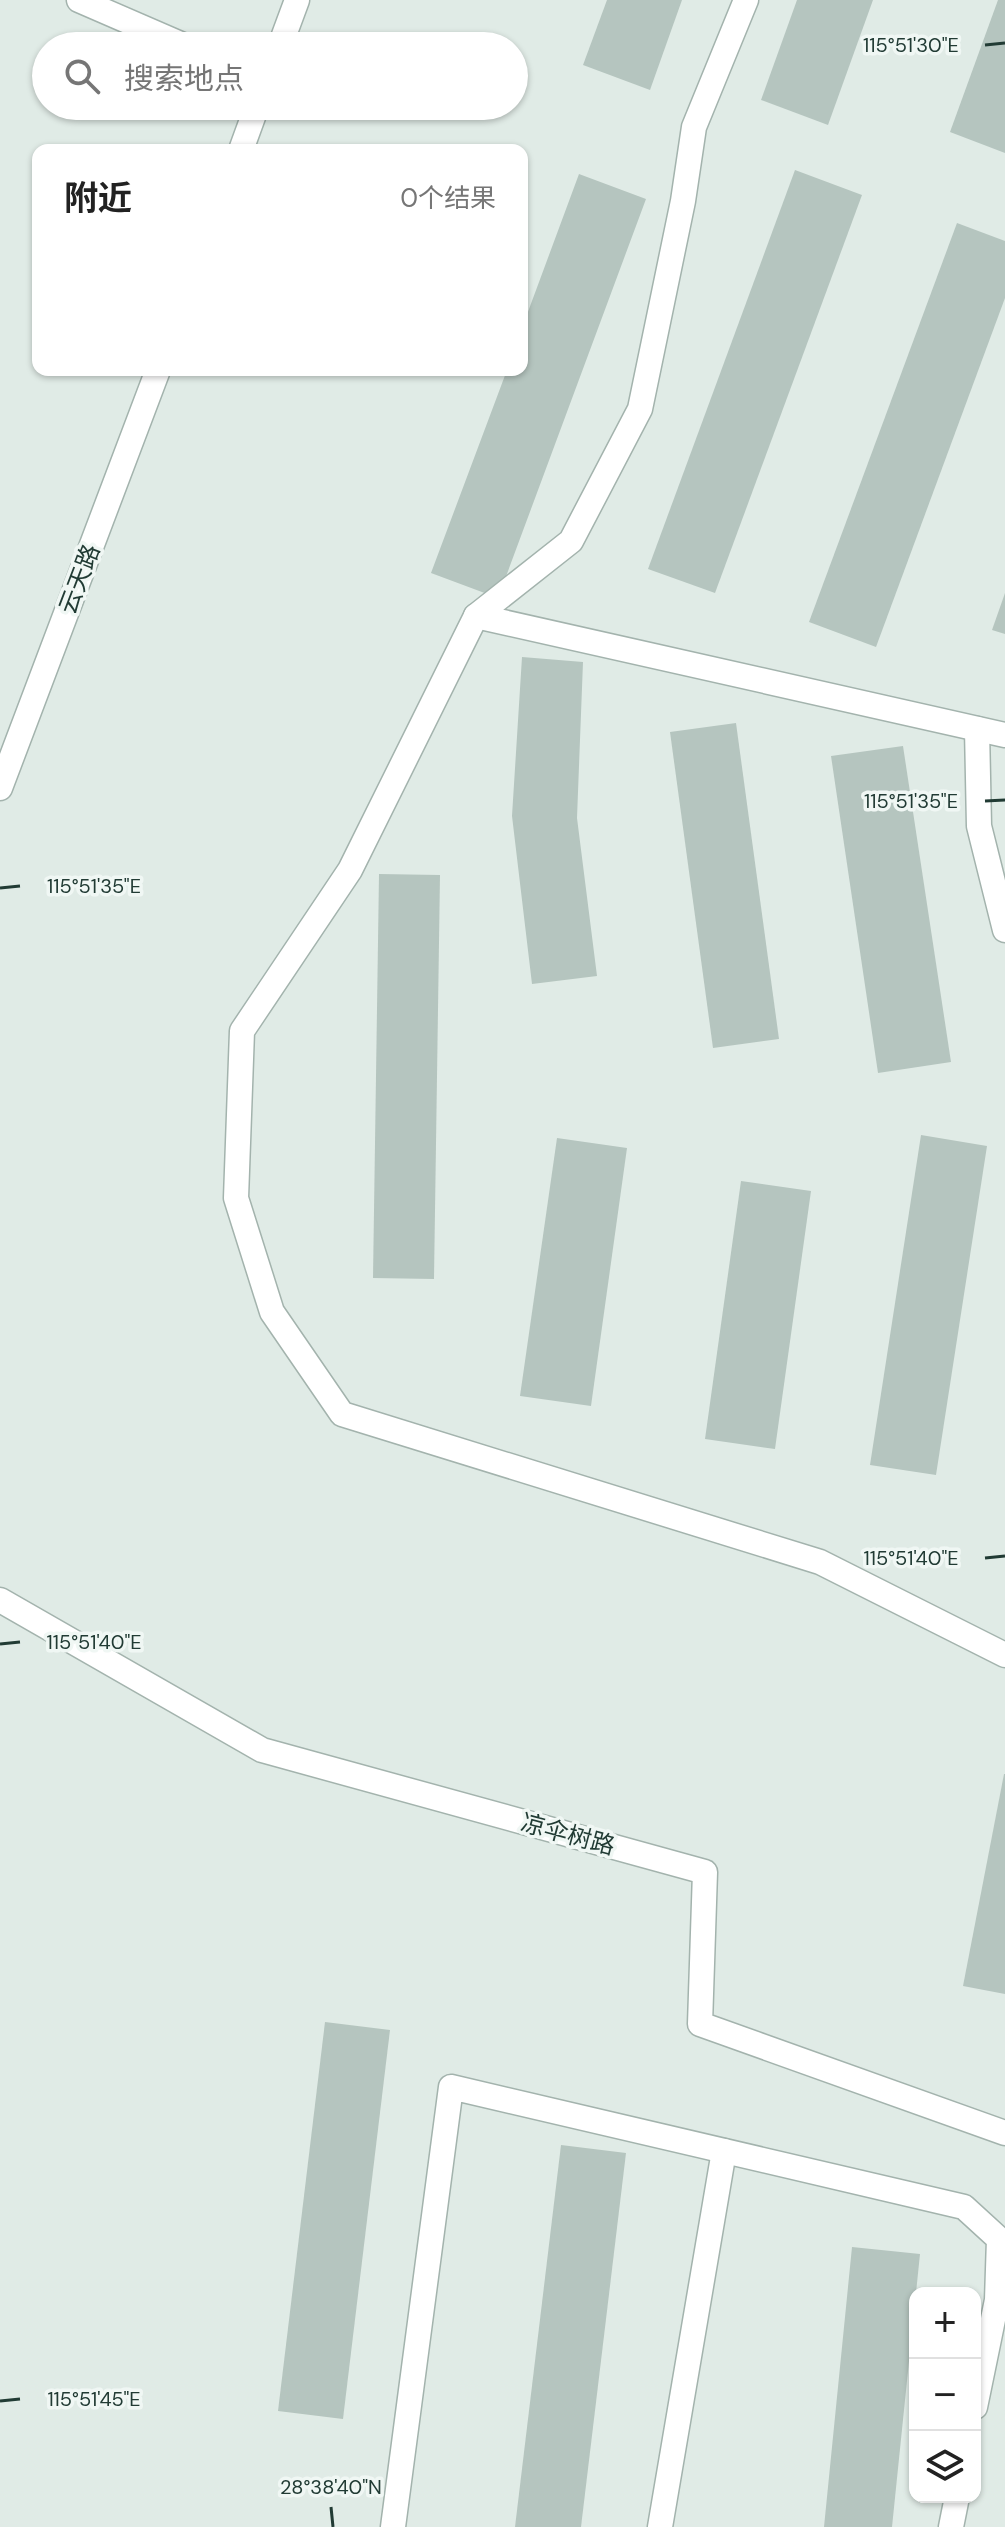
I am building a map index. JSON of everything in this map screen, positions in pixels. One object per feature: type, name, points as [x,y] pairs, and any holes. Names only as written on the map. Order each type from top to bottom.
[{"type":"street","points":[[79,0],[153,32]]},
{"type":"street","points":[[285,32],[297,0]]},
{"type":"street","points":[[746,0],[694,127],[683,201],[640,409],[571,541],[476,616],[350,870],[242,1031],[236,1198],[272,1312],[342,1414],[820,1562],[1005,1655]]},
{"type":"street","points":[[243,144],[252,120]]},
{"type":"street","name":"云天路","points":[[0,788],[156,376]]},
{"type":"street","points":[[476,616],[1005,735]]},
{"type":"street","points":[[977,729],[979,826],[1005,930]]},
{"type":"street","name":"凉伞树路","points":[[0,1600],[262,1750],[705,1872],[700,2024],[1005,2133]]},
{"type":"street","points":[[393,2527],[451,2087],[964,2207],[999,2239],[997,2300],[981,2378]]},
{"type":"street","points":[[660,2527],[724,2151]]},
{"type":"street","points":[[951,2527],[956,2503]]},
{"type":"building","points":[[607,0],[682,0],[650,90],[583,65]]},
{"type":"building","points":[[797,0],[873,0],[828,125],[761,100]]},
{"type":"building","points":[[998,0],[1005,0],[1005,153],[950,132]]},
{"type":"building","points":[[795,170],[862,195],[715,593],[648,569]]},
{"type":"building","points":[[579,174],[646,199],[498,598],[431,573],[505,376],[528,376],[528,312]]},
{"type":"building","points":[[957,223],[1005,241],[1005,298],[876,647],[809,622]]},
{"type":"building","points":[[1005,593],[1005,634],[992,630]]},
{"type":"building","points":[[522,657],[583,662],[577,818],[597,976],[532,984],[512,816]]},
{"type":"building","points":[[736,723],[779,1039],[713,1048],[670,732]]},
{"type":"building","points":[[903,746],[951,1062],[878,1073],[831,756]]},
{"type":"building","points":[[379,874],[440,875],[434,1279],[373,1278]]},
{"type":"building","points":[[921,1135],[987,1146],[936,1475],[870,1465]]},
{"type":"building","points":[[557,1138],[627,1148],[591,1406],[520,1396]]},
{"type":"building","points":[[741,1181],[811,1191],[775,1449],[705,1439]]},
{"type":"building","points":[[1005,1774],[1005,1994],[963,1986]]},
{"type":"building","points":[[325,2022],[390,2030],[343,2419],[278,2411]]},
{"type":"building","points":[[561,2145],[626,2153],[581,2527],[515,2527]]},
{"type":"building","points":[[852,2247],[920,2254],[917,2287],[909,2287],[909,2361],[892,2527],[824,2527]]}]
